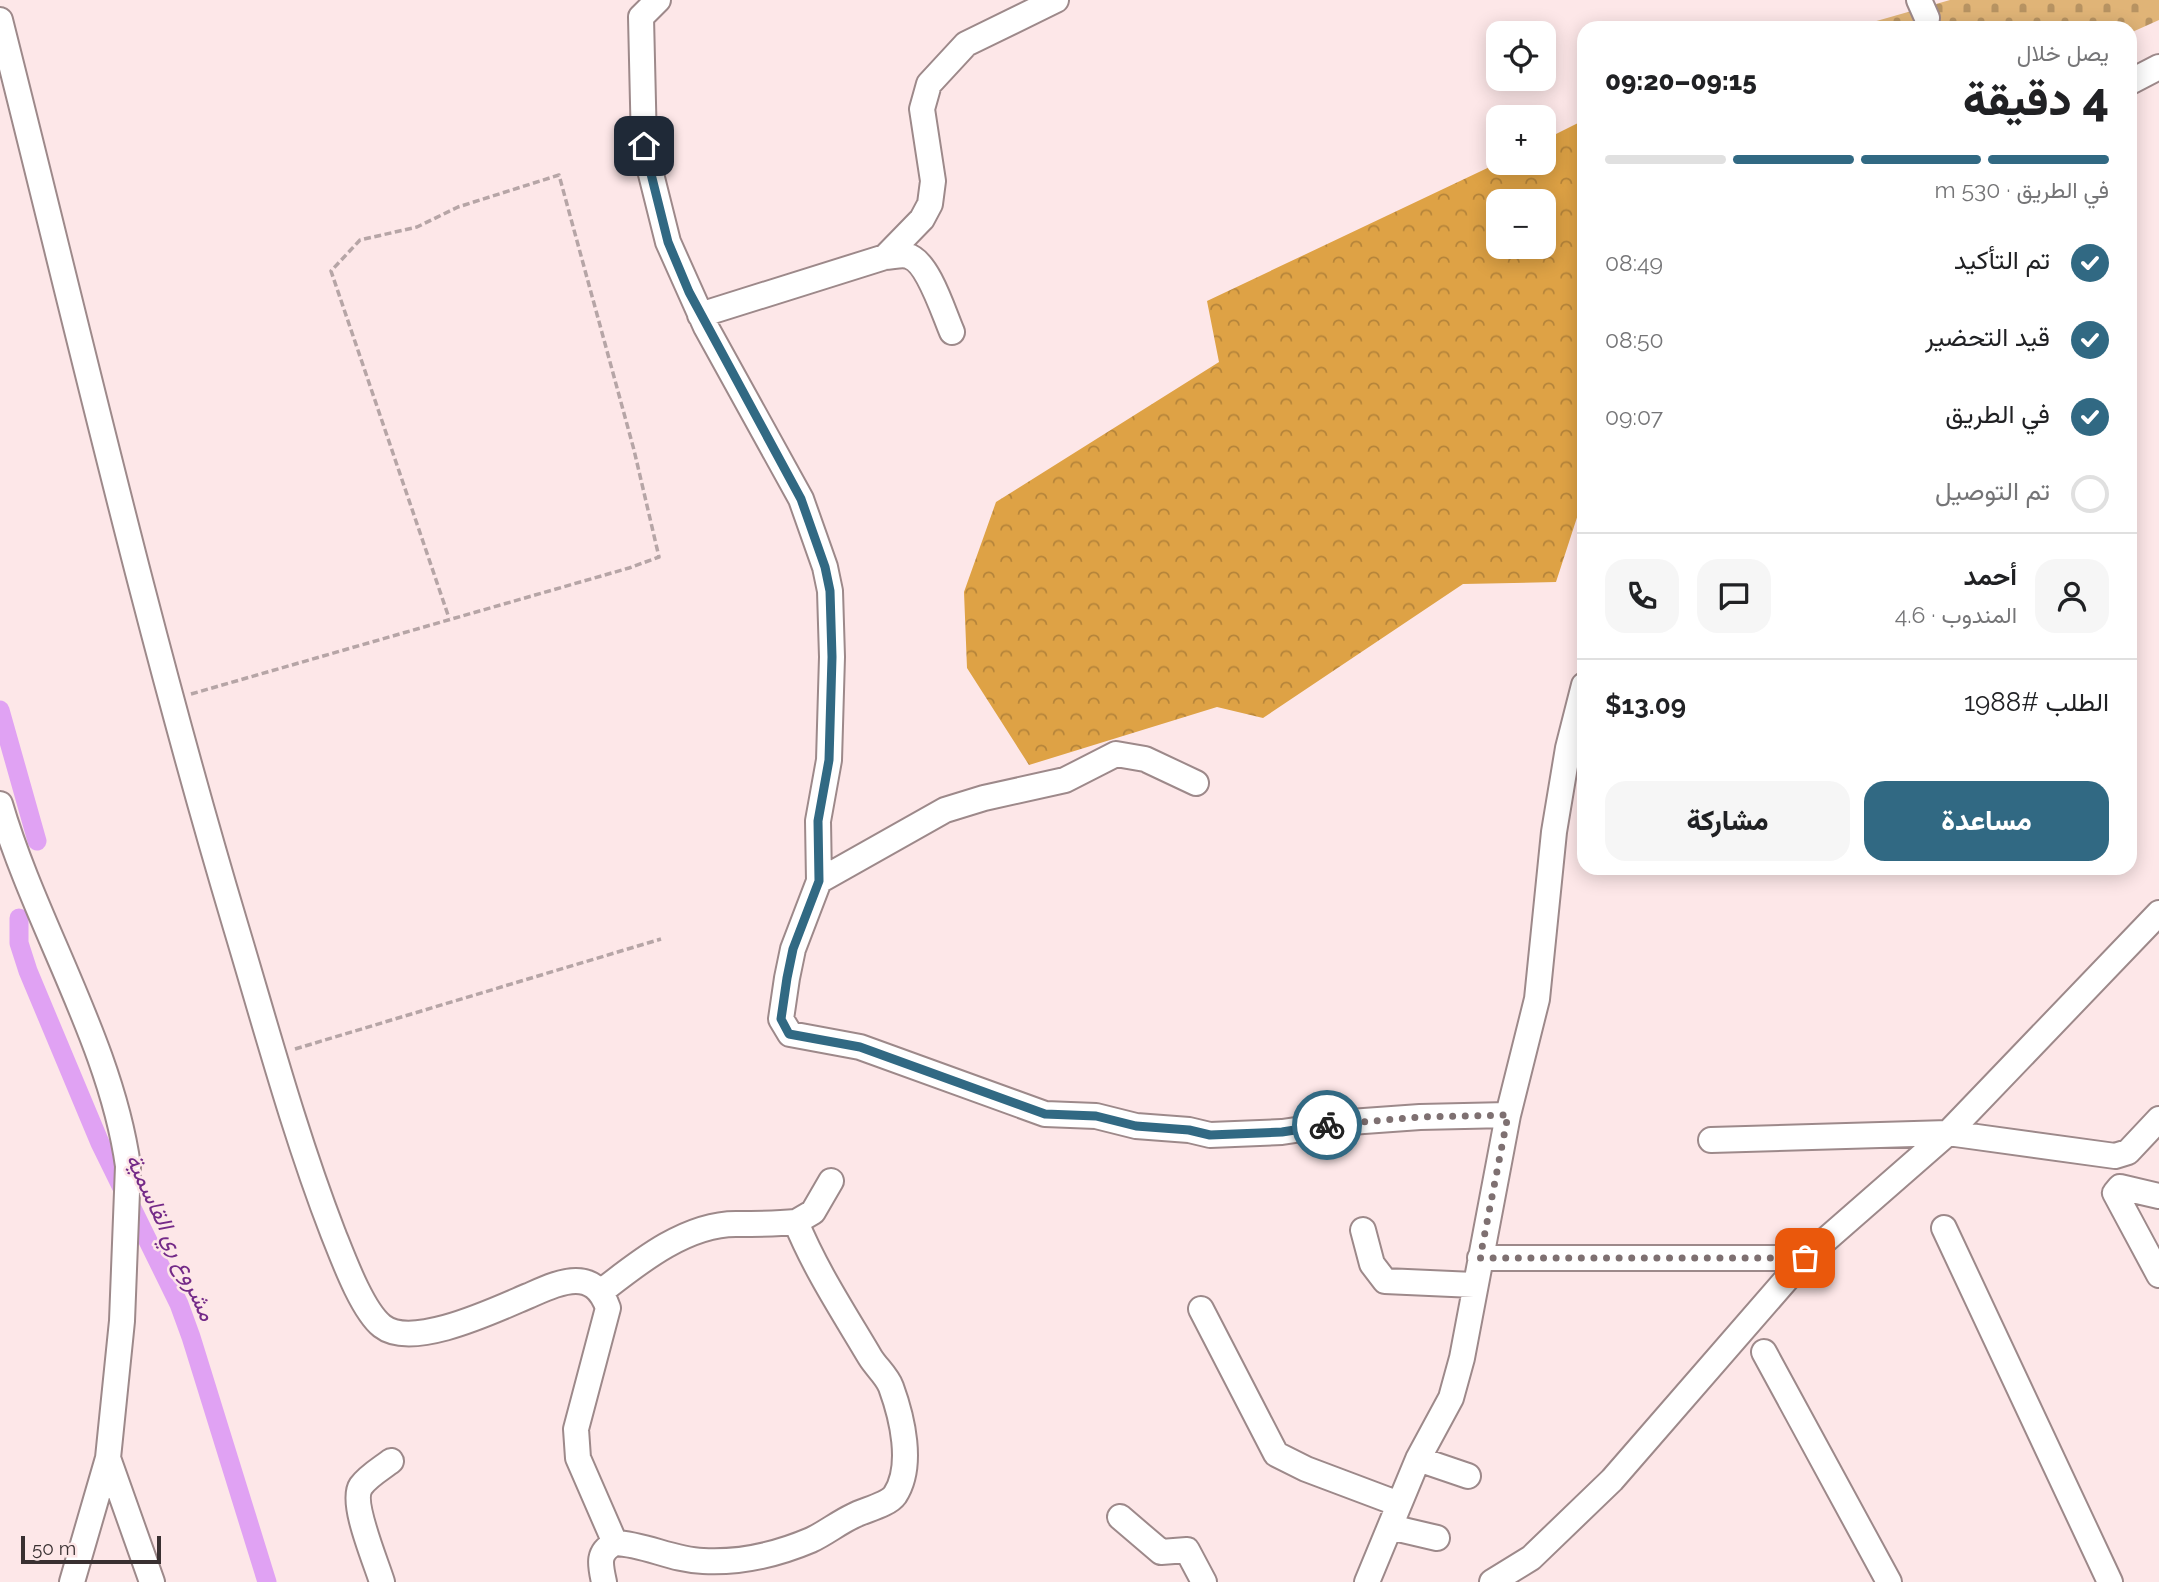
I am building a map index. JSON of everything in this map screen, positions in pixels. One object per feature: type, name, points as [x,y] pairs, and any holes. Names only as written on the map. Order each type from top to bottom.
[{"type":"street","points":[[658,0],[640,17],[644,146],[668,242],[700,314],[801,499],[825,567],[832,609],[829,760],[818,821],[819,881],[791,959],[781,1019],[789,1034],[860,1047],[1045,1114],[1096,1116],[1136,1126],[1189,1130],[1210,1135],[1282,1132],[1349,1122],[1420,1117],[1508,1115]]},
{"type":"street","points":[[885,257],[922,219],[930,204],[933,181],[922,109],[929,84],[966,44],[1056,0]]},
{"type":"street","points":[[0,20],[194,787],[274,1055],[334,1236],[368,1309],[382,1326],[405,1335],[426,1334],[530,1296],[555,1282],[590,1284],[602,1291],[608,1308],[576,1429],[576,1444],[578,1458],[615,1543]]},
{"type":"street","points":[[2137,78],[2159,67]]},
{"type":"street","points":[[700,314],[885,257],[908,256],[920,263],[952,332]]},
{"type":"street","points":[[1367,1582],[1419,1459],[1451,1398],[1462,1358],[1508,1115],[1538,999],[1554,832],[1568,748],[1577,713]]},
{"type":"street","points":[[819,881],[945,810],[984,798],[1065,780],[1116,754],[1145,759],[1196,783]]},
{"type":"street","points":[[0,804],[34,900],[106,1076],[125,1142],[128,1166],[122,1321],[108,1458],[72,1582]]},
{"type":"street","points":[[1492,1582],[1531,1559],[1642,1450],[1805,1258],[1948,1133],[2159,913]]},
{"type":"street","points":[[1711,1140],[1948,1133],[2115,1156],[2127,1152],[2159,1119]]},
{"type":"street","points":[[602,1291],[636,1264],[688,1235],[735,1223],[796,1222],[813,1212],[831,1181]]},
{"type":"street","points":[[2159,1196],[2120,1187],[2115,1193],[2159,1275]]},
{"type":"street","points":[[604,1582],[599,1563],[602,1553],[615,1543],[634,1544],[669,1556],[702,1561],[736,1560],[812,1539],[893,1497],[903,1477],[904,1450],[900,1416],[890,1384],[872,1360],[808,1253],[796,1222]]},
{"type":"street","points":[[1944,1228],[2110,1582]]},
{"type":"street","points":[[1363,1230],[1372,1264],[1385,1280],[1474,1285]]},
{"type":"street","points":[[1480,1258],[1805,1258]]},
{"type":"street","points":[[1201,1309],[1276,1454],[1437,1538]]},
{"type":"street","points":[[1764,1352],[1889,1582]]},
{"type":"street","points":[[108,1458],[152,1582]]},
{"type":"street","points":[[1419,1459],[1468,1476]]},
{"type":"street","points":[[382,1582],[360,1514],[357,1493],[362,1483],[391,1461]]},
{"type":"street","points":[[1120,1517],[1161,1552],[1187,1550],[1204,1582]]},
{"type":"path","points":[[172,699],[629,568],[659,557],[634,450],[559,175],[458,207],[417,227],[360,240],[331,271],[449,618]]},
{"type":"path","points":[[274,1055],[661,939]]},
{"type":"green space","points":[[1950,0],[2159,0],[2159,20],[2137,30],[2137,21],[1876,21]]},
{"type":"green space","points":[[1577,124],[1577,518],[1556,582],[1463,584],[1263,718],[1217,707],[1029,765],[967,668],[964,592],[996,502],[1219,362],[1207,301],[1486,169],[1486,175],[1556,175],[1556,134]]},
{"type":"waterway","name":"مشروع ري القاسمية","points":[[0,710],[37,841]]},
{"type":"waterway","name":"مشروع ري القاسمية","points":[[19,918],[19,943],[28,971],[100,1143],[179,1304],[267,1582]]},
{"type":"way so far","points":[[1327,1125],[1420,1117],[1508,1115],[1480,1258],[1805,1258]]},
{"type":"route","points":[[644,146],[650,179],[668,242],[706,327],[801,499],[825,567],[830,591],[832,657],[829,760],[818,821],[821,858],[819,881],[793,949],[787,978],[787,993],[781,1019],[789,1034],[828,1039],[860,1047],[1045,1114],[1096,1116],[1136,1126],[1189,1130],[1210,1135],[1282,1132],[1327,1125]]}]
